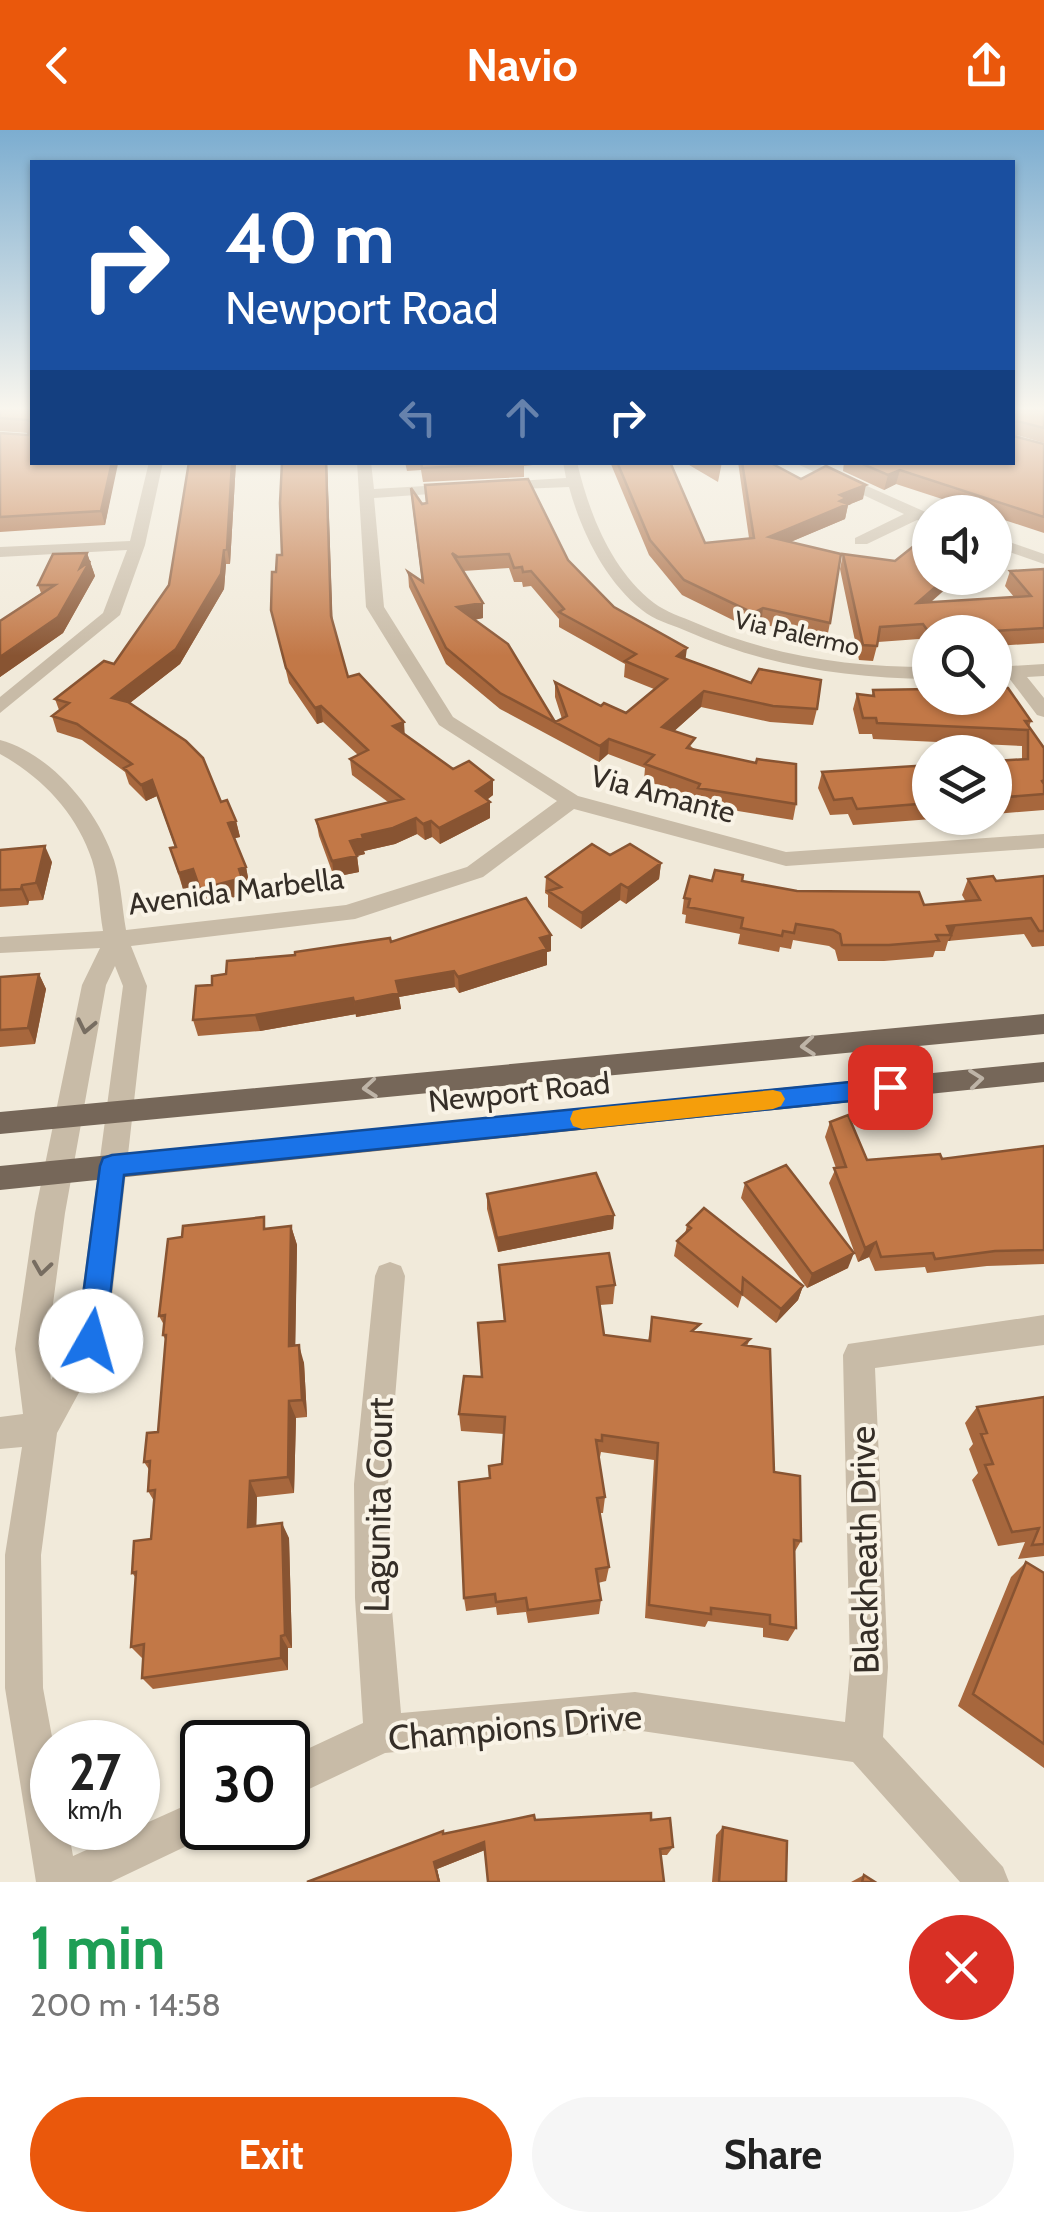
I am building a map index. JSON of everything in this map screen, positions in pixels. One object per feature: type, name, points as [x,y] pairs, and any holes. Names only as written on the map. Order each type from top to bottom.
[{"type":"main road","name":"Newport Road","points":[[0,1123],[1044,1024]]},
{"type":"main road","name":"Newport Road","points":[[0,1178],[1044,1072]]},
{"type":"street","points":[[0,708],[111,615],[137,544],[149,492]]},
{"type":"street","points":[[368,494],[406,492]]},
{"type":"street","name":"Via Palermo","points":[[578,492],[604,556],[646,606],[732,647],[865,674],[912,674]]},
{"type":"street","points":[[867,492],[912,512]]},
{"type":"street","name":"Via Amante","points":[[368,494],[375,607],[446,721],[571,801],[786,859],[1044,841]]},
{"type":"street","points":[[861,541],[912,521]]},
{"type":"street","points":[[0,552],[137,544]]},
{"type":"street","points":[[1012,548],[1044,558]]},
{"type":"street","points":[[1012,672],[1044,670]]},
{"type":"street","points":[[1012,680],[1044,711]]},
{"type":"street","points":[[0,746],[28,761],[72,800],[104,860],[116,940],[136,986],[91,1341],[40,1429]]},
{"type":"street","name":"Avenida Marbella","points":[[0,945],[116,940],[347,913],[475,872],[571,801]]},
{"type":"street","points":[[57,1882],[24,1688],[22,1555],[40,1429],[31,1349],[58,1172],[94,984],[116,940]]},
{"type":"street","name":"Lagunita Court","points":[[383,1734],[373,1598],[371,1484],[390,1276]]},
{"type":"street","name":"Blackheath Drive","points":[[862,1744],[869,1667],[859,1355],[1044,1330]]},
{"type":"street","points":[[0,1434],[40,1429]]},
{"type":"street","name":"Champions Drive","points":[[310,1769],[383,1734],[636,1711],[862,1744]]},
{"type":"street","points":[[862,1744],[988,1882]]},
{"type":"street","points":[[65,1882],[180,1828]]},
{"type":"building","points":[[0,492],[105,492],[101,511],[0,517]]},
{"type":"building","points":[[184,492],[230,492],[227,549],[221,574],[176,649],[112,698],[128,702],[186,741],[203,758],[221,802],[227,800],[236,821],[228,823],[246,867],[239,869],[242,878],[200,889],[193,869],[179,873],[170,848],[176,847],[152,780],[141,785],[124,768],[132,764],[77,724],[52,716],[69,703],[55,699],[104,661],[114,664],[169,585]]},
{"type":"building","points":[[281,492],[327,492],[331,616],[348,677],[359,674],[404,722],[393,726],[453,769],[469,761],[493,780],[476,791],[490,802],[439,828],[431,821],[423,824],[416,818],[362,835],[363,838],[350,841],[357,856],[332,861],[316,820],[403,799],[350,759],[368,750],[321,706],[315,708],[286,668],[271,610],[272,572],[276,572],[277,555],[282,555]]},
{"type":"building","points":[[411,492],[422,504],[427,503],[426,492],[534,492],[568,560],[614,607],[687,648],[677,656],[751,683],[759,669],[821,680],[817,709],[773,706],[704,691],[662,727],[695,738],[687,748],[756,763],[757,759],[796,764],[796,804],[698,788],[700,784],[645,764],[654,755],[609,739],[600,746],[500,693],[446,648],[408,572],[423,582]],"holes":[[[452,553],[458,557],[509,554],[514,568],[531,571],[564,609],[559,612],[636,654],[625,661],[667,679],[626,713],[604,703],[601,706],[555,682],[567,716],[555,722],[508,644],[457,607],[483,603]]]},
{"type":"building","points":[[630,492],[683,492],[705,543],[754,538],[747,492],[848,492],[840,495],[846,498],[840,501],[848,504],[769,537],[841,554],[830,623],[763,608],[753,613],[684,580],[650,540]]},
{"type":"building","points":[[967,492],[1044,492],[1044,517],[1012,507],[1012,495]]},
{"type":"building","points":[[912,547],[912,595],[926,595],[917,603],[1031,596],[1012,571],[1044,569],[1044,628],[1012,630],[1012,615],[912,615],[912,625],[880,627],[877,646],[863,645],[843,554],[895,561]]},
{"type":"building","points":[[87,553],[80,568],[90,561],[58,617],[0,657],[0,621],[55,585],[38,585],[53,554]]},
{"type":"building","points":[[912,689],[912,715],[1012,715],[1012,694],[1044,748],[1044,794],[1012,797],[1012,760],[1028,759],[1028,730],[877,723],[876,718],[863,718],[857,694],[874,696],[873,690]]},
{"type":"building","points":[[912,766],[912,804],[857,809],[852,798],[834,800],[822,772]]},
{"type":"building","points":[[592,844],[610,855],[630,844],[661,863],[628,888],[621,884],[582,913],[548,891],[561,887],[546,877]]},
{"type":"building","points":[[45,846],[36,883],[22,885],[21,889],[0,890],[0,850]]},
{"type":"building","points":[[715,870],[743,875],[742,881],[797,891],[919,892],[924,905],[980,900],[968,879],[993,876],[996,881],[1044,876],[1044,931],[1039,931],[1031,918],[947,926],[951,935],[936,935],[939,941],[889,945],[842,945],[840,934],[833,930],[796,924],[794,933],[783,931],[782,936],[741,928],[743,918],[688,907],[690,899],[684,898],[690,876],[712,881]]},
{"type":"building","points":[[526,898],[551,935],[540,938],[547,949],[458,977],[454,971],[396,981],[399,993],[255,1015],[193,1020],[196,986],[212,985],[212,976],[226,974],[227,961],[295,955],[390,938],[391,942]]},
{"type":"building","points":[[39,974],[28,1028],[0,1030],[0,977]]},
{"type":"building","points":[[848,1115],[867,1160],[940,1154],[942,1159],[1044,1146],[1044,1250],[995,1251],[935,1259],[933,1253],[881,1257],[876,1242],[865,1248],[834,1168],[846,1167],[830,1122]]},
{"type":"building","points":[[786,1165],[854,1253],[812,1274],[745,1183]]},
{"type":"building","points":[[596,1173],[614,1215],[497,1238],[487,1194]]},
{"type":"building","points":[[704,1208],[803,1286],[781,1309],[743,1278],[742,1294],[677,1241]]},
{"type":"building","points":[[264,1217],[264,1229],[291,1226],[289,1346],[299,1345],[302,1400],[289,1401],[288,1477],[250,1481],[248,1527],[282,1523],[285,1635],[281,1636],[281,1658],[142,1678],[144,1644],[131,1647],[136,1572],[132,1573],[134,1541],[151,1539],[155,1490],[148,1491],[150,1461],[144,1462],[147,1433],[158,1432],[166,1335],[165,1315],[159,1316],[168,1239],[182,1237],[183,1226]]},
{"type":"building","points":[[609,1253],[615,1285],[597,1287],[604,1335],[650,1341],[652,1317],[700,1324],[692,1331],[750,1339],[743,1345],[770,1349],[774,1472],[800,1476],[801,1541],[794,1540],[796,1628],[770,1624],[770,1615],[711,1608],[711,1614],[649,1605],[658,1443],[602,1435],[602,1441],[596,1440],[605,1497],[597,1498],[609,1567],[596,1569],[601,1600],[528,1610],[526,1598],[496,1602],[495,1594],[464,1598],[459,1482],[490,1478],[489,1466],[502,1464],[505,1417],[459,1414],[464,1376],[482,1377],[478,1323],[505,1321],[499,1265]]},
{"type":"building","points":[[1044,1397],[1044,1544],[1032,1545],[1039,1528],[1012,1532],[985,1465],[993,1464],[981,1434],[987,1433],[977,1407]]},
{"type":"building","points":[[1026,1562],[1044,1573],[1044,1744],[973,1694]]},
{"type":"building","points":[[651,1813],[651,1820],[670,1818],[673,1847],[660,1849],[664,1882],[488,1882],[484,1842],[434,1862],[439,1882],[307,1882],[443,1831],[534,1815],[535,1820]]},
{"type":"building","points":[[723,1827],[787,1841],[786,1882],[719,1882]]},
{"type":"slow traffic","points":[[582,1119],[773,1099]]},
{"type":"route","points":[[91,1341],[112,1166],[890,1087]]}]
